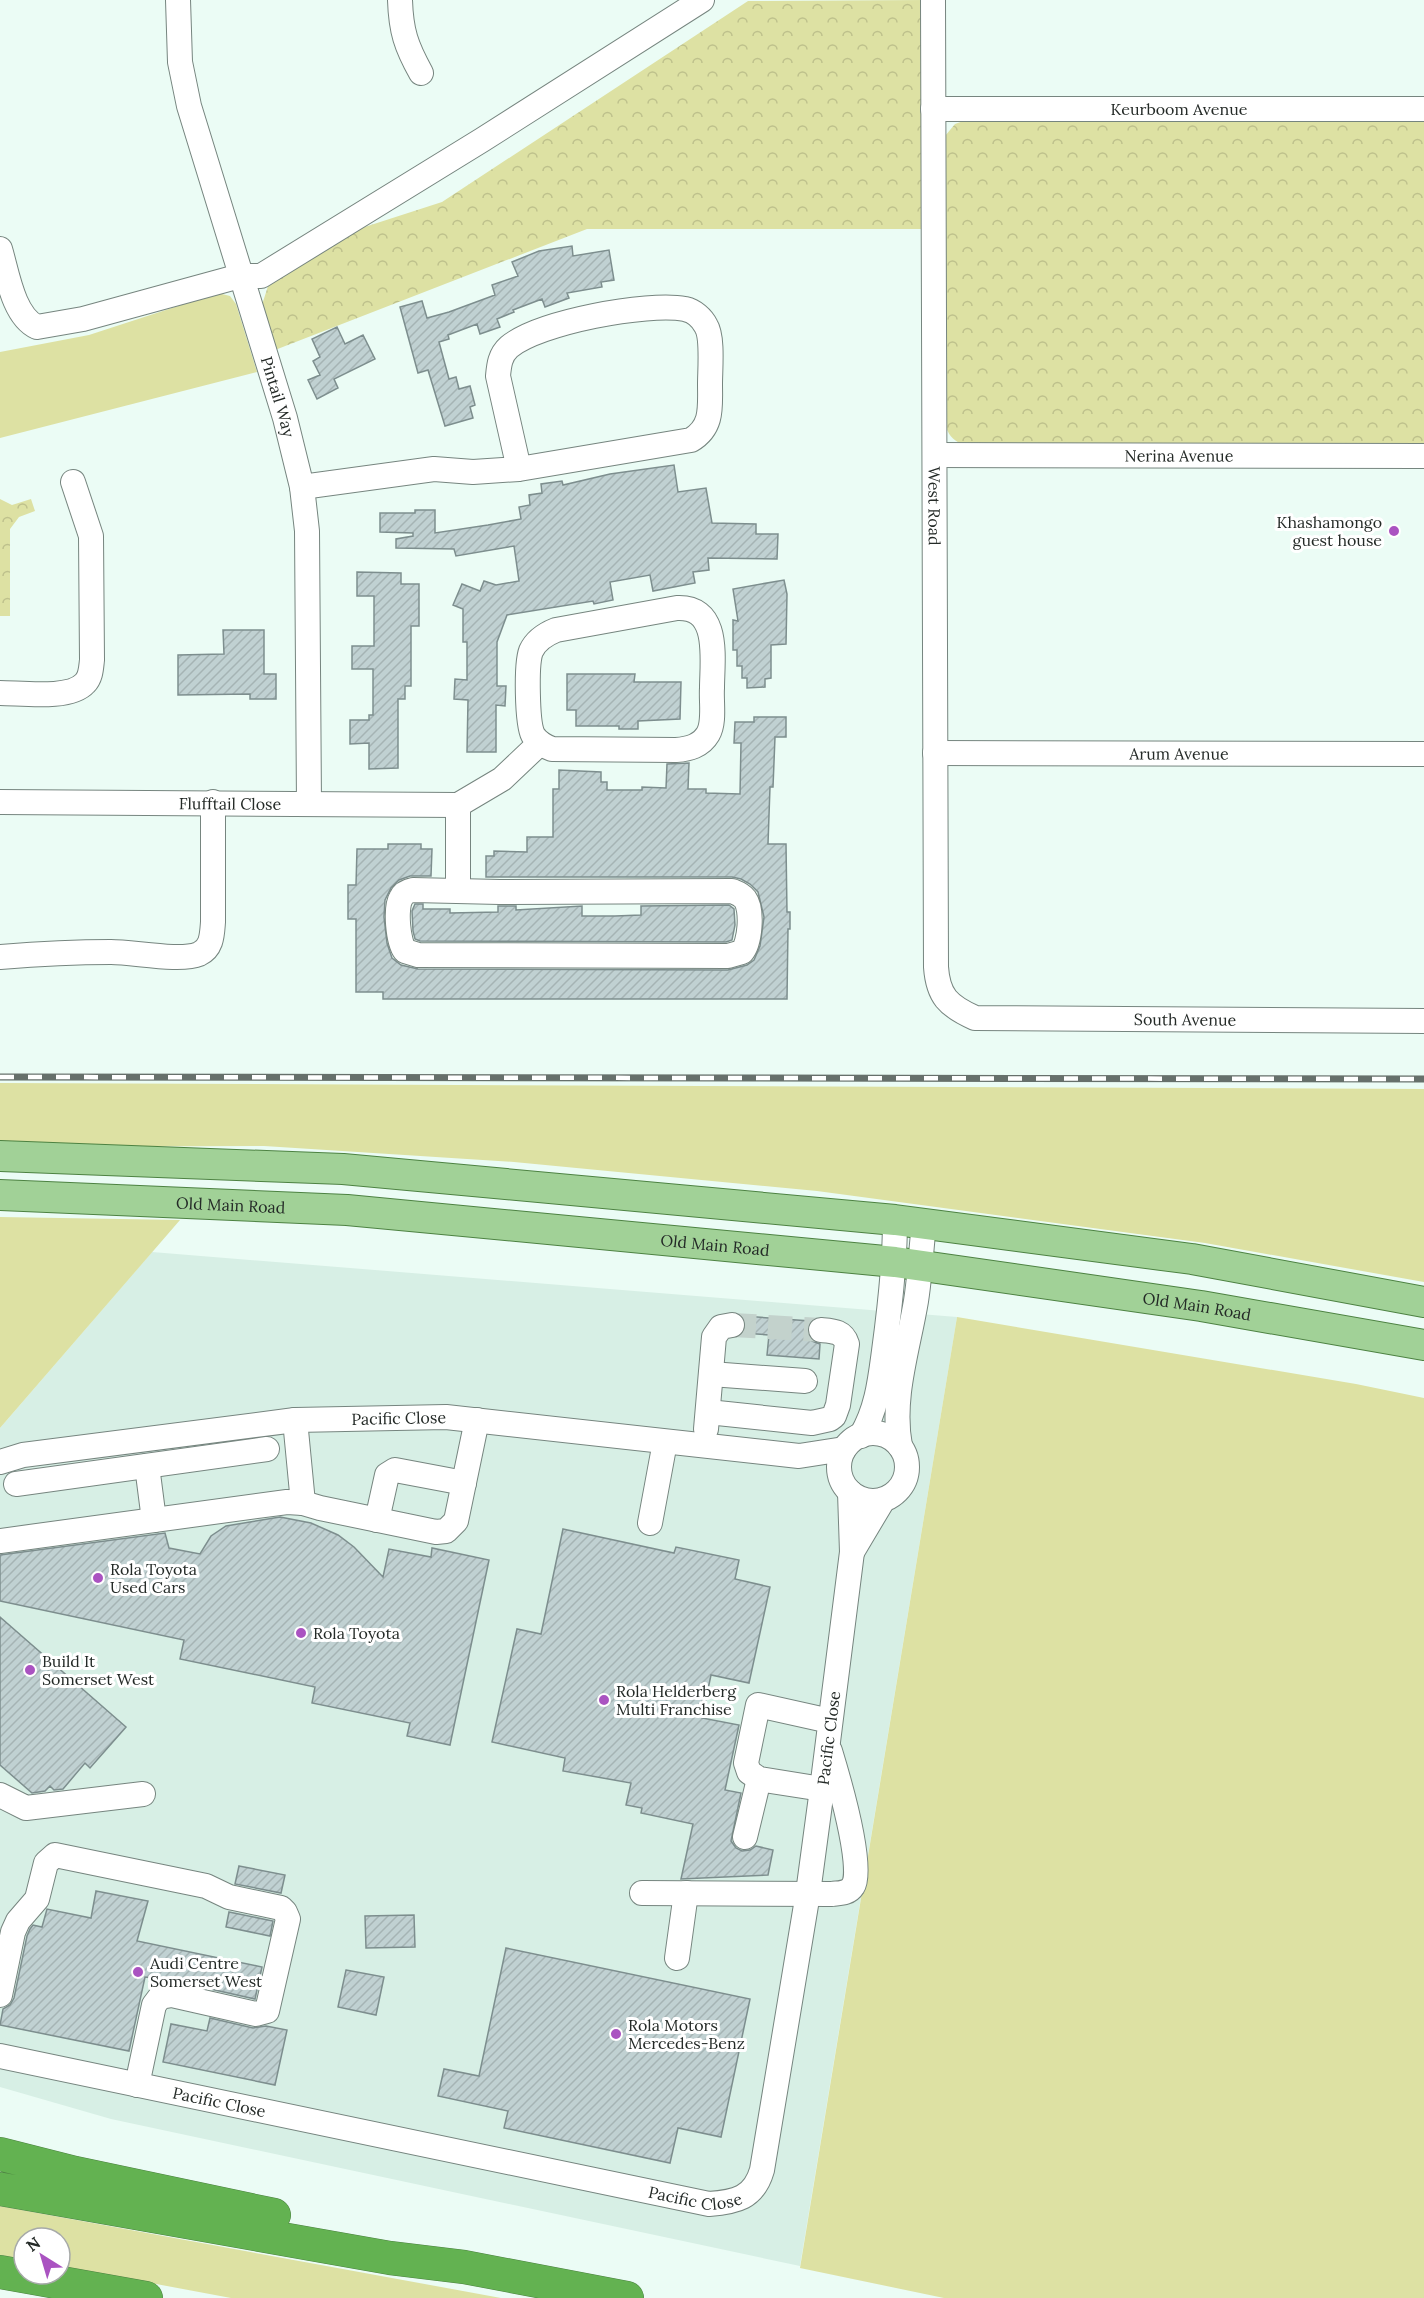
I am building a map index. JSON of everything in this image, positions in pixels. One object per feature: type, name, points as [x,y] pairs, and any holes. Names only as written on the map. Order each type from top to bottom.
[{"type":"highway","points":[[0,2154],[75,2173],[376,2236],[407,2245],[464,2267]]},
{"type":"highway","points":[[0,2189],[390,2258],[464,2267],[627,2298]]},
{"type":"highway","points":[[0,2272],[146,2298]]},
{"type":"main road","points":[[0,1156],[343,1169],[910,1222],[1192,1259],[1424,1302]]},
{"type":"main road","name":"Old Main Road","points":[[0,1195],[347,1210],[907,1263],[1201,1306],[1424,1345]]},
{"type":"street","name":"Pintail Way","points":[[178,0],[180,62],[189,106],[285,418],[302,487],[307,531],[309,804]]},
{"type":"street","points":[[400,0],[402,33],[406,46],[421,73]]},
{"type":"street","points":[[1,258],[19,309],[25,319],[37,327],[83,319],[240,276],[261,276],[482,141],[702,0]]},
{"type":"street","name":"West Road","points":[[933,0],[936,967],[937,983],[942,995],[951,1005]]},
{"type":"street","name":"Keurboom Avenue","points":[[933,109],[1424,109]]},
{"type":"street","points":[[302,487],[434,469],[473,472],[519,469],[679,443],[698,436],[707,425],[710,416],[709,332],[706,325],[696,314],[685,309],[631,310],[591,317],[539,332],[509,347],[500,361],[498,376],[519,469]]},
{"type":"street","name":"Nerina Avenue","points":[[935,455],[1424,456]]},
{"type":"street","points":[[0,693],[70,692],[84,684],[89,678],[92,660],[92,549],[89,526],[73,482]]},
{"type":"street","points":[[677,608],[694,610],[702,616],[711,632],[712,645],[711,726],[702,742],[693,747],[676,750],[552,749],[540,743],[532,734],[530,725],[529,662],[536,642],[546,634],[573,626],[677,608]]},
{"type":"street","points":[[458,890],[458,805],[502,779],[540,743]]},
{"type":"street","name":"Arum Avenue","points":[[935,753],[1424,754]]},
{"type":"street","name":"Flufftail Close","points":[[0,802],[458,805]]},
{"type":"street","points":[[0,957],[113,952],[179,957],[201,953],[212,938],[213,802]]},
{"type":"street","points":[[413,890],[458,890],[500,892],[732,891],[742,896],[747,903],[748,943],[742,952],[728,956],[418,955],[405,951],[399,939],[401,897],[413,890]]},
{"type":"street","name":"South Avenue","points":[[951,1005],[975,1018],[1424,1021]]},
{"type":"street","points":[[799,1456],[865,1500],[883,1500],[894,1495],[904,1480],[907,1463],[897,1430],[897,1407],[916,1301],[907,1263],[910,1222]]},
{"type":"street","points":[[852,1552],[845,1486],[839,1465],[873,1413],[877,1400],[892,1295],[907,1263]]},
{"type":"street","points":[[704,1446],[715,1333],[721,1327],[732,1325]]},
{"type":"street","points":[[708,1412],[812,1423],[830,1419],[834,1416],[838,1405],[847,1344],[845,1338],[839,1333],[821,1330]]},
{"type":"street","points":[[711,1374],[805,1381]]},
{"type":"street","name":"Pacific Close","points":[[0,1462],[23,1455],[295,1420],[446,1416],[799,1456]]},
{"type":"street","points":[[295,1420],[303,1503]]},
{"type":"street","points":[[0,1541],[287,1502],[303,1503],[436,1532],[446,1532],[456,1521],[477,1420]]},
{"type":"street","points":[[799,1456],[853,1443],[873,1434],[885,1436],[900,1446]]},
{"type":"street","points":[[650,1523],[665,1442]]},
{"type":"street","points":[[16,1484],[267,1449]]},
{"type":"street","points":[[147,1466],[154,1520]]},
{"type":"street","points":[[377,1520],[387,1475],[395,1470],[464,1484]]},
{"type":"street","points":[[852,1552],[883,1500]]},
{"type":"street","name":"Pacific Close","points":[[0,2056],[710,2204],[728,2203],[741,2199],[759,2181],[762,2170],[808,1893],[852,1552]]},
{"type":"street","points":[[642,1893],[845,1892],[854,1886],[856,1868],[829,1732],[758,1705],[746,1763],[749,1772],[759,1779],[822,1789]]},
{"type":"street","points":[[745,1837],[759,1779]]},
{"type":"street","points":[[0,1795],[26,1808],[142,1794]]},
{"type":"street","points":[[0,1995],[15,1926],[37,1899],[48,1859],[55,1855],[206,1886],[229,1897],[285,1911],[288,1919],[269,2008],[264,2013],[256,2014],[172,1995],[160,1997],[154,2005],[137,2085]]},
{"type":"street","points":[[677,1958],[686,1893]]},
{"type":"shaded area","points":[[152,1252],[957,1317],[800,2266],[111,2119],[0,2087],[0,1428]]},
{"type":"green space","points":[[923,0],[925,229],[587,229],[275,350],[262,305],[268,286],[343,234],[442,202],[748,1]]},
{"type":"green space","points":[[966,120],[1424,120],[1424,446],[962,444],[956,441],[949,434],[945,424],[945,136],[955,124]]},
{"type":"green space","points":[[218,293],[230,296],[236,304],[257,372],[0,438],[0,352],[89,335]]},
{"type":"green space","points":[[0,499],[12,505],[31,499],[35,511],[19,517],[10,529],[10,616],[0,616]]},
{"type":"green space","points":[[0,1083],[1424,1089],[1424,1282],[1205,1243],[817,1191],[514,1162],[264,1146],[0,1147]]},
{"type":"green space","points":[[0,1217],[180,1220],[0,1428]]},
{"type":"green space","points":[[957,1317],[1356,1384],[1424,1398],[1424,2298],[944,2298],[800,2268]]},
{"type":"green space","points":[[0,2206],[501,2298],[231,2298],[72,2268],[72,2226],[12,2226],[12,2258],[0,2255]]},
{"type":"building","points":[[572,246],[573,256],[609,250],[614,280],[601,282],[602,287],[567,293],[569,298],[545,307],[542,299],[513,310],[514,312],[497,319],[500,327],[480,334],[477,324],[448,335],[449,339],[439,342],[449,379],[456,377],[459,389],[470,386],[475,405],[470,407],[473,418],[445,426],[428,370],[418,373],[400,307],[422,301],[427,318],[449,312],[495,295],[492,285],[518,276],[512,262],[539,251]]},
{"type":"building","points":[[337,327],[345,344],[363,335],[375,359],[334,379],[338,388],[317,399],[308,380],[320,375],[313,361],[320,357],[312,339]]},
{"type":"building","points":[[674,465],[678,492],[706,488],[712,523],[756,524],[756,534],[778,534],[777,559],[708,558],[709,570],[693,572],[695,583],[653,591],[650,575],[610,582],[613,600],[594,604],[593,601],[507,615],[497,642],[497,686],[506,686],[505,706],[496,705],[496,752],[467,752],[468,700],[454,699],[455,679],[467,680],[467,642],[463,642],[463,609],[453,605],[462,584],[480,591],[484,581],[496,585],[519,581],[514,546],[456,556],[454,549],[396,548],[396,539],[413,536],[413,533],[380,532],[380,513],[415,513],[415,510],[435,510],[435,533],[488,525],[521,519],[519,507],[530,505],[529,495],[542,493],[541,484],[562,481],[563,485],[610,474]]},
{"type":"building","points":[[357,572],[401,573],[401,584],[419,584],[419,626],[411,626],[411,686],[405,686],[405,699],[398,699],[398,768],[369,769],[369,743],[350,744],[350,720],[369,720],[369,715],[373,715],[373,669],[352,669],[352,646],[374,646],[374,596],[357,596]]},
{"type":"building","points":[[784,580],[787,594],[786,644],[771,645],[771,678],[765,679],[765,687],[747,688],[747,678],[742,678],[742,666],[737,666],[737,650],[733,650],[733,620],[738,621],[733,589]]},
{"type":"building","points":[[223,630],[264,630],[264,674],[276,674],[276,699],[250,699],[250,694],[178,695],[178,655],[224,654]]},
{"type":"building","points":[[567,674],[635,674],[634,682],[681,682],[680,719],[638,721],[638,729],[619,729],[619,726],[576,726],[576,710],[567,710]]},
{"type":"building","points":[[754,717],[786,717],[786,737],[775,737],[768,844],[786,844],[787,912],[790,912],[787,999],[383,999],[383,992],[356,992],[356,919],[348,919],[348,885],[356,885],[357,849],[388,849],[388,844],[421,844],[421,849],[432,849],[431,876],[410,876],[399,880],[391,888],[385,900],[387,943],[392,958],[401,965],[418,969],[728,970],[747,965],[754,960],[760,946],[764,917],[758,892],[741,879],[732,877],[486,877],[486,856],[494,856],[494,851],[527,852],[527,837],[553,837],[553,789],[559,789],[559,770],[601,772],[601,782],[607,782],[607,790],[642,790],[642,787],[666,788],[667,764],[689,763],[688,789],[706,789],[706,793],[740,794],[741,743],[734,743],[735,722],[754,722]]},
{"type":"building","points":[[415,904],[423,904],[423,909],[450,909],[450,913],[498,912],[498,906],[516,906],[516,910],[582,906],[582,916],[641,915],[641,906],[729,905],[734,909],[735,925],[732,940],[726,942],[420,941],[415,939],[413,931],[412,911]]},
{"type":"building","points":[[743,1316],[810,1321],[807,1328],[808,1336],[812,1341],[820,1344],[819,1359],[767,1355],[769,1335],[743,1333],[746,1323]]},
{"type":"building","name":"Rola Toyota","points":[[280,1517],[311,1523],[338,1535],[354,1547],[383,1577],[389,1549],[431,1557],[432,1548],[489,1560],[450,1745],[407,1736],[410,1723],[312,1703],[315,1687],[180,1659],[184,1640],[0,1601],[0,1555],[165,1533],[169,1548],[200,1554],[211,1536],[226,1526]]},
{"type":"building","name":"Rola Helderberg Multi Franchise","points":[[563,1529],[674,1553],[676,1547],[739,1560],[735,1579],[770,1587],[749,1683],[711,1675],[702,1718],[739,1725],[725,1790],[741,1793],[731,1841],[736,1848],[742,1851],[756,1846],[773,1850],[768,1875],[681,1879],[693,1824],[641,1813],[642,1808],[626,1805],[631,1783],[563,1771],[565,1758],[492,1742],[517,1629],[541,1634]]},
{"type":"building","name":"Build It Somerset West","points":[[0,1617],[126,1727],[90,1768],[85,1763],[63,1789],[54,1790],[50,1786],[45,1791],[32,1793],[0,1765]]},
{"type":"building","points":[[239,1866],[285,1875],[281,1893],[235,1884]]},
{"type":"building","name":"Audi Centre Somerset West","points":[[96,1891],[148,1901],[137,1941],[262,1967],[255,1999],[175,1981],[145,1977],[129,2051],[0,2025],[3,2009],[10,2005],[14,1998],[30,1929],[33,1925],[42,1927],[47,1909],[91,1918]]},
{"type":"building","points":[[229,1912],[273,1921],[270,1936],[226,1927]]},
{"type":"building","points":[[414,1915],[415,1947],[366,1948],[365,1916]]},
{"type":"building","name":"Rola Motors Mercedes-Benz","points":[[506,1948],[750,1999],[721,2137],[678,2128],[670,2163],[504,2128],[508,2111],[438,2096],[444,2069],[479,2076]]},
{"type":"building","points":[[346,1970],[384,1977],[376,2015],[338,2007]]},
{"type":"building","points":[[210,2018],[253,2028],[266,2026],[287,2030],[275,2085],[163,2062],[171,2024],[207,2031]]},
{"type":"tunnel","points":[[732,1325],[821,1330]]},
{"type":"railway","points":[[0,1077],[1424,1079]]},
{"type":"place","name":"Khashamongo guest house","points":[[1394,531]]},
{"type":"place","name":"Rola Toyota Used Cars","points":[[98,1578]]},
{"type":"place","name":"Rola Toyota","points":[[301,1633]]},
{"type":"place","name":"Build It Somerset West","points":[[30,1670]]},
{"type":"place","name":"Rola Helderberg Multi Franchise","points":[[604,1700]]},
{"type":"place","name":"Audi Centre Somerset West","points":[[138,1972]]},
{"type":"place","name":"Rola Motors Mercedes-Benz","points":[[616,2034]]}]
